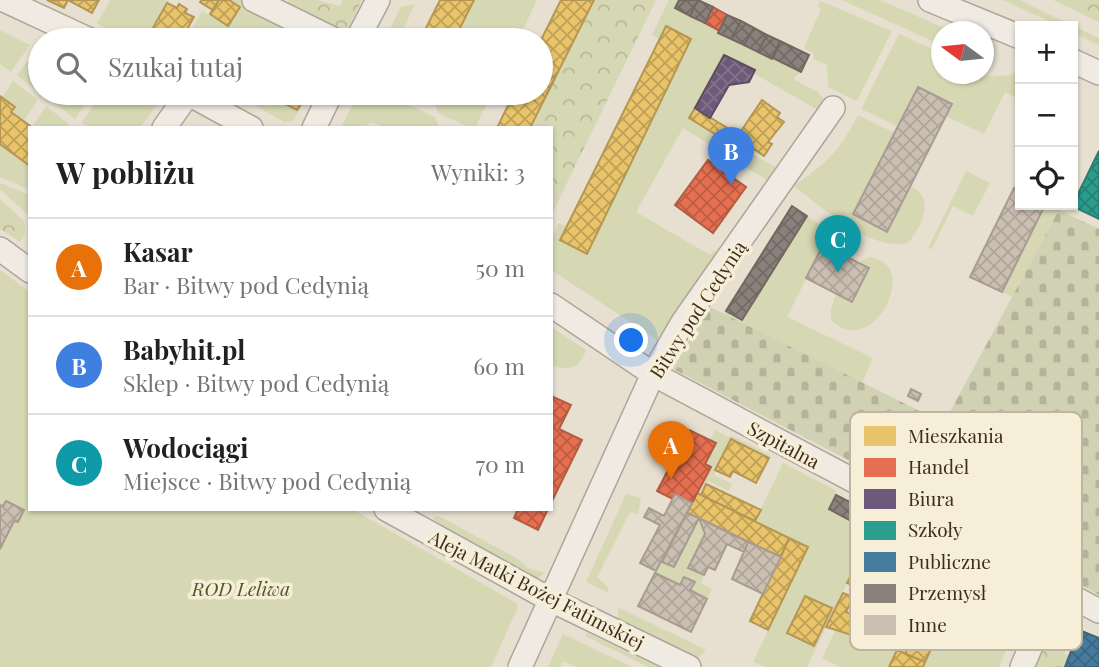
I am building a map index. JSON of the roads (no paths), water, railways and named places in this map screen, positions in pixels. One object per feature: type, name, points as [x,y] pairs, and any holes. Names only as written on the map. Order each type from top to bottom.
[{"type":"street","points":[[4,0],[64,28]]},
{"type":"street","points":[[254,0],[311,28]]},
{"type":"street","points":[[363,28],[378,0]]},
{"type":"street","points":[[930,0],[971,14]]},
{"type":"street","points":[[948,0],[1015,35]]},
{"type":"street","points":[[1078,63],[1099,73]]},
{"type":"street","points":[[165,126],[180,105]]},
{"type":"street","points":[[210,105],[247,126]]},
{"type":"street","points":[[315,126],[325,105]]},
{"type":"street","name":"Bitwy pod Cedynią","points":[[520,667],[653,374],[683,322],[833,108]]},
{"type":"street","points":[[0,249],[28,270]]},
{"type":"street","name":"Szpitalna","points":[[553,305],[653,374],[850,480]]},
{"type":"street","name":"Aleja Matki Bożej Fatimskiej","points":[[390,511],[549,599],[689,667]]},
{"type":"street","name":"Szpitalna","points":[[1082,603],[1099,611]]},
{"type":"street","points":[[1022,667],[1029,650]]},
{"type":"place","name":"Babyhit.pl","points":[[731,185]]},
{"type":"place","name":"Wodociągi","points":[[838,273]]},
{"type":"place","name":"Kasar","points":[[671,479]]},
{"type":"park label","name":"ROD Leliwa","points":[[241,588]]}]
